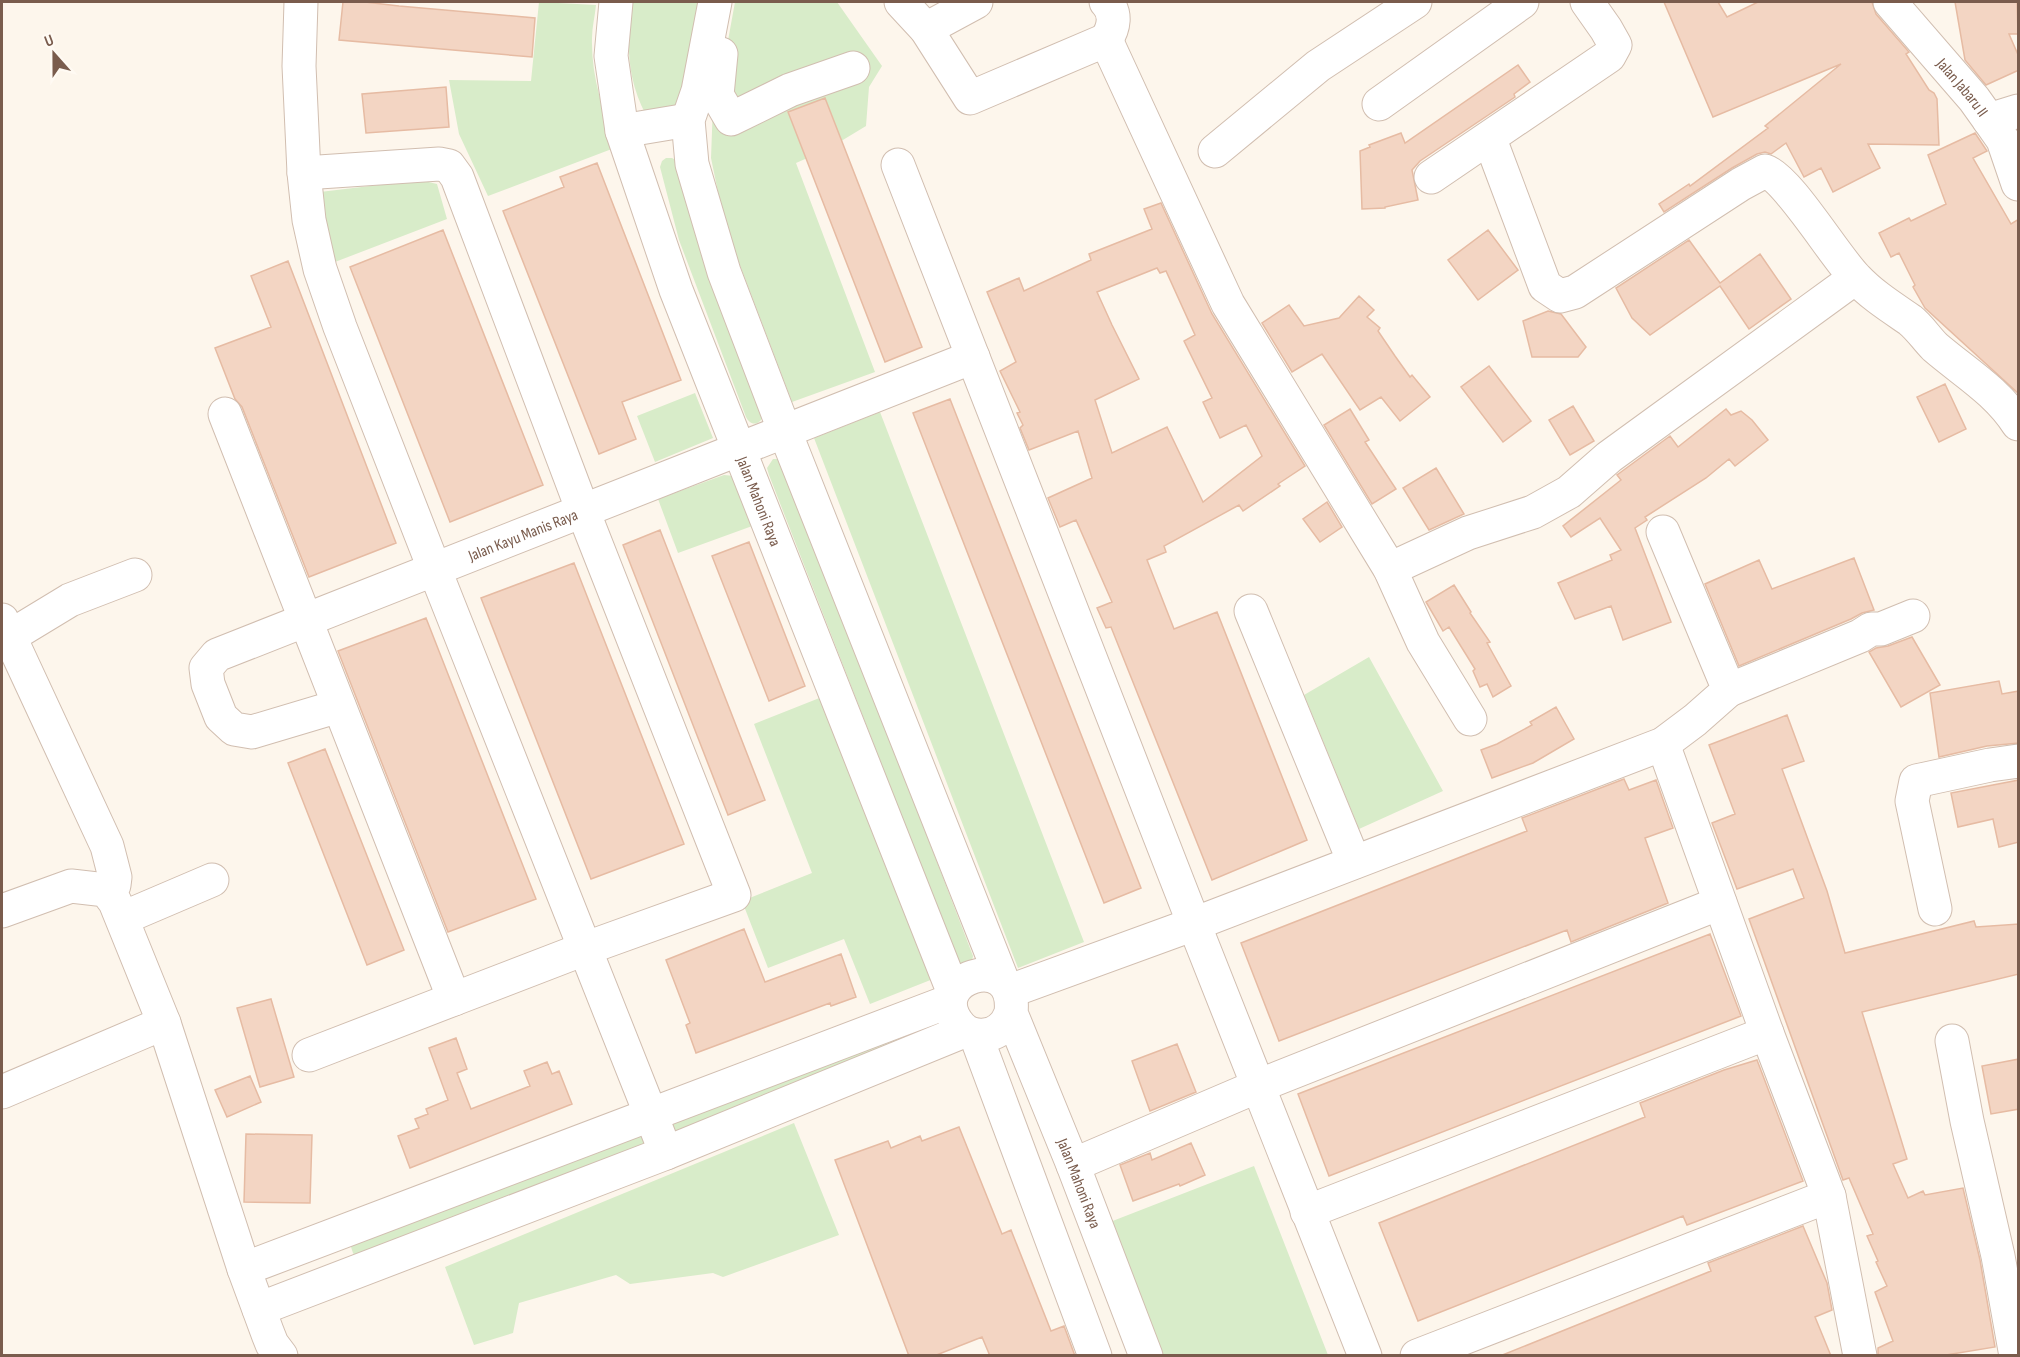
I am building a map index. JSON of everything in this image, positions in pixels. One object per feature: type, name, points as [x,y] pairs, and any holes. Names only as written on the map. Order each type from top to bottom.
[{"type":"street","points":[[301,2],[299,66],[304,173],[309,220],[320,269],[340,327],[434,568],[666,1153]]},
{"type":"street","name":"Jalan Mahoni Raya","points":[[616,2],[611,56],[622,130],[676,290],[952,996]]},
{"type":"street","name":"Jalan Mahoni Raya","points":[[715,2],[698,91],[688,120],[692,164],[724,272],[1008,996],[1146,1356]]},
{"type":"street","points":[[726,2],[717,95],[731,119],[790,90],[853,69]]},
{"type":"street","points":[[901,2],[926,29],[970,98],[1106,40],[1113,28],[1112,8],[1106,2]]},
{"type":"street","points":[[926,29],[976,2]]},
{"type":"street","points":[[1215,151],[1318,66],[1415,2]]},
{"type":"street","points":[[1378,104],[1522,2]]},
{"type":"street","points":[[1431,177],[1609,56],[1615,45],[1587,2]]},
{"type":"street","name":"Jalan Jabaru II","points":[[1890,2],[1944,63],[2004,115],[2003,140],[2019,184]]},
{"type":"street","points":[[1106,40],[1228,304],[1390,569],[1423,642],[1470,719]]},
{"type":"street","points":[[622,130],[688,120]]},
{"type":"street","points":[[1494,150],[1545,286],[1560,296],[1575,292],[1741,184],[1765,171],[1772,173],[1788,190],[1855,278],[1881,301],[1912,322],[1933,345],[2000,399],[2019,424]]},
{"type":"street","points":[[304,173],[439,164],[449,166],[458,177],[583,511],[734,895],[584,949],[309,1054]]},
{"type":"street","points":[[898,165],[1365,1356]]},
{"type":"street","points":[[1390,569],[1468,533],[1533,512],[1569,492],[1609,458],[1855,278]]},
{"type":"street","name":"Jalan Kayu Manis Raya","points":[[339,706],[252,732],[234,729],[221,717],[208,684],[206,668],[217,655],[305,619],[973,357]]},
{"type":"street","points":[[225,414],[454,999]]},
{"type":"street","points":[[1664,532],[1729,690]]},
{"type":"street","points":[[2,912],[70,886],[106,890],[114,885],[115,877],[107,846],[5,628],[135,575]]},
{"type":"street","points":[[1251,611],[1354,862]]},
{"type":"street","points":[[1008,996],[1663,744],[1729,690],[1860,636],[1871,628],[1881,629],[1913,616]]},
{"type":"street","points":[[1663,744],[1767,1033],[1829,1196],[1860,1356]]},
{"type":"street","points":[[1935,909],[1912,801],[1916,781],[2019,761]]},
{"type":"street","points":[[123,918],[212,880]]},
{"type":"street","points":[[106,890],[123,918],[164,1023],[244,1269],[272,1344],[280,1356]]},
{"type":"street","points":[[1073,1165],[1258,1086],[1720,903]]},
{"type":"street","points":[[259,1309],[666,1153],[970,1033],[991,1035],[1004,1026],[1008,996],[994,976],[982,974],[970,976],[961,982],[952,996],[953,1018],[970,1033],[1095,1356]]},
{"type":"street","points":[[244,1269],[952,996]]},
{"type":"street","points":[[2,1092],[164,1023]]},
{"type":"street","points":[[1308,1212],[1767,1033]]},
{"type":"street","points":[[1952,1041],[1967,1121],[2008,1254],[2016,1356]]},
{"type":"street","points":[[1417,1356],[1829,1196]]},
{"type":"green space","points":[[539,2],[596,5],[592,52],[596,80],[617,147],[488,196],[459,134],[449,80],[531,81]]},
{"type":"green space","points":[[631,2],[701,2],[685,83],[673,112],[646,115],[639,101],[631,73],[629,32]]},
{"type":"green space","points":[[735,2],[837,2],[882,66],[869,87],[866,126],[828,149],[796,163],[875,372],[792,402],[725,226],[711,158],[713,104]]},
{"type":"green space","points":[[666,158],[677,161],[763,415],[756,424],[750,422],[746,417],[679,240],[660,167]]},
{"type":"green space","points":[[420,180],[437,184],[447,219],[335,262],[321,225],[320,192]]},
{"type":"green space","points":[[695,393],[713,438],[655,462],[637,416]]},
{"type":"green space","points":[[880,412],[1084,942],[1018,968],[814,438]]},
{"type":"green space","points":[[773,459],[784,462],[973,956],[972,961],[964,965],[959,963],[957,958],[769,475],[767,468]]},
{"type":"green space","points":[[724,475],[734,476],[755,525],[678,553],[658,499]]},
{"type":"green space","points":[[1369,657],[1443,791],[1359,829],[1304,695]]},
{"type":"green space","points":[[822,697],[933,979],[870,1004],[844,939],[768,968],[742,901],[812,873],[754,724]]},
{"type":"green space","points":[[934,1015],[943,1027],[675,1135],[665,1119]]},
{"type":"green space","points":[[794,1123],[839,1235],[723,1277],[713,1273],[630,1284],[616,1275],[519,1303],[513,1333],[474,1345],[445,1267]]},
{"type":"green space","points":[[643,1133],[647,1143],[356,1257],[353,1253],[351,1247],[353,1241]]},
{"type":"green space","points":[[1254,1166],[1328,1355],[1162,1355],[1110,1222]]},
{"type":"building","points":[[343,2],[365,2],[535,18],[532,57],[339,40]]},
{"type":"building","points":[[1664,2],[1718,2],[1727,17],[1758,2],[1872,2],[1876,14],[1909,52],[1906,54],[1937,99],[1939,145],[1868,144],[1880,168],[1833,192],[1821,168],[1804,177],[1786,143],[1771,154],[1765,152],[1757,154],[1732,168],[1664,212],[1659,204],[1689,184],[1690,186],[1768,128],[1765,126],[1841,64],[1713,117]]},
{"type":"building","points":[[1955,2],[2017,2],[2018,34],[2009,34],[2019,57],[2019,70],[1986,85],[1965,60]]},
{"type":"building","points":[[1518,65],[1530,82],[1514,94],[1515,97],[1420,161],[1412,170],[1418,200],[1385,208],[1362,209],[1360,151],[1370,147],[1369,145],[1401,133],[1405,143]]},
{"type":"building","points":[[446,87],[449,127],[366,133],[362,94]]},
{"type":"building","points":[[825,98],[922,347],[885,362],[788,112]]},
{"type":"building","points":[[1975,133],[1987,151],[1973,158],[2011,224],[2019,219],[2019,394],[1925,308],[1913,287],[1915,285],[1899,253],[1891,257],[1879,233],[1909,218],[1911,221],[1946,204],[1928,155]]},
{"type":"building","points":[[597,163],[681,380],[622,402],[636,439],[599,454],[503,211],[564,187],[560,177]]},
{"type":"building","points":[[1161,203],[1212,314],[1305,466],[1243,511],[1239,505],[1164,546],[1166,552],[1147,560],[1174,629],[1217,612],[1307,840],[1212,880],[1111,627],[1106,628],[1097,608],[1112,602],[1076,520],[1060,527],[1048,498],[1092,478],[1078,431],[1029,450],[1020,428],[1023,425],[1017,413],[1020,412],[1000,371],[1016,362],[987,292],[1019,278],[1024,291],[1091,260],[1089,254],[1152,229],[1144,209]],"holes":[[[1157,268],[1160,273],[1166,271],[1195,335],[1184,341],[1212,398],[1203,402],[1220,438],[1246,425],[1262,456],[1203,502],[1167,427],[1112,453],[1095,400],[1139,379],[1097,292]]]},
{"type":"building","points":[[443,230],[543,485],[450,522],[350,267]]},
{"type":"building","points":[[1488,230],[1518,270],[1478,300],[1448,260]]},
{"type":"building","points":[[1689,240],[1720,283],[1760,254],[1791,299],[1749,329],[1720,286],[1650,335],[1632,318],[1616,288]]},
{"type":"building","points":[[288,261],[396,543],[309,577],[242,407],[235,399],[215,348],[271,327],[251,276]]},
{"type":"building","points":[[1359,296],[1374,310],[1367,317],[1380,328],[1378,331],[1410,377],[1412,375],[1430,397],[1400,421],[1381,397],[1360,410],[1322,354],[1292,372],[1262,323],[1289,305],[1304,326],[1339,318]]},
{"type":"building","points":[[1548,311],[1561,314],[1586,347],[1578,357],[1532,357],[1523,321]]},
{"type":"building","points":[[1489,366],[1531,421],[1503,442],[1461,387]]},
{"type":"building","points":[[1945,384],[1966,429],[1939,442],[1917,397]]},
{"type":"building","points":[[950,399],[1141,888],[1104,903],[913,413]]},
{"type":"building","points":[[1573,406],[1594,441],[1570,455],[1549,420]]},
{"type":"building","points":[[1350,409],[1369,440],[1365,442],[1396,489],[1372,504],[1324,425]]},
{"type":"building","points":[[1726,409],[1731,415],[1741,411],[1752,420],[1768,440],[1735,466],[1729,459],[1706,478],[1645,517],[1647,520],[1635,528],[1671,622],[1623,640],[1611,606],[1575,619],[1558,583],[1612,560],[1610,555],[1621,550],[1600,518],[1571,537],[1563,526],[1621,480],[1617,475],[1670,436],[1678,447]]},
{"type":"building","points":[[1436,468],[1464,514],[1429,530],[1403,488]]},
{"type":"building","points":[[1327,502],[1342,527],[1320,542],[1303,519]]},
{"type":"building","points":[[660,530],[765,800],[728,815],[623,545]]},
{"type":"building","points":[[749,542],[805,686],[769,701],[712,556]]},
{"type":"building","points":[[1854,558],[1874,610],[1862,613],[1739,666],[1705,584],[1759,560],[1772,589]]},
{"type":"building","points":[[574,563],[684,844],[591,879],[481,598]]},
{"type":"building","points":[[1454,585],[1490,642],[1487,643],[1511,686],[1493,697],[1487,684],[1480,687],[1473,671],[1475,669],[1449,627],[1443,631],[1426,602]]},
{"type":"building","points":[[426,618],[536,899],[448,932],[338,651]]},
{"type":"building","points":[[1912,637],[1940,685],[1901,707],[1869,652]]},
{"type":"building","points":[[1999,681],[2002,694],[2019,691],[2019,743],[1987,746],[1939,757],[1930,693]]},
{"type":"building","points":[[1556,707],[1574,739],[1533,763],[1492,778],[1481,750],[1532,725],[1530,722]]},
{"type":"building","points":[[1787,715],[1804,761],[1782,769],[1827,891],[1845,953],[1974,921],[1976,927],[2019,924],[2019,974],[1862,1012],[1907,1159],[1893,1164],[1908,1198],[1923,1191],[1925,1195],[1963,1188],[1980,1260],[1995,1347],[1940,1356],[1878,1356],[1878,1348],[1893,1341],[1875,1292],[1887,1286],[1867,1236],[1873,1234],[1849,1178],[1843,1180],[1749,919],[1804,898],[1793,869],[1737,889],[1712,823],[1735,814],[1709,745]]},
{"type":"building","points":[[325,749],[404,950],[367,965],[288,763]]},
{"type":"building","points":[[1624,779],[1629,790],[1656,780],[1673,828],[1645,838],[1668,903],[1571,942],[1567,930],[1279,1041],[1241,943],[1527,831],[1522,818]]},
{"type":"building","points":[[2019,780],[2019,842],[1999,847],[1993,819],[1958,827],[1951,793]]},
{"type":"building","points":[[744,929],[765,982],[841,954],[856,997],[831,1006],[830,1003],[696,1053],[686,1025],[690,1023],[666,960]]},
{"type":"building","points":[[1710,934],[1741,1016],[1329,1176],[1298,1094]]},
{"type":"building","points":[[271,999],[294,1077],[260,1087],[237,1008]]},
{"type":"building","points":[[456,1038],[467,1069],[457,1073],[471,1109],[530,1086],[524,1071],[547,1062],[552,1074],[559,1071],[572,1104],[410,1168],[398,1136],[419,1128],[415,1119],[428,1114],[426,1109],[448,1100],[429,1048]]},
{"type":"building","points":[[1177,1044],[1196,1092],[1150,1111],[1132,1061]]},
{"type":"building","points":[[2019,1059],[2019,1109],[1991,1114],[1982,1066]]},
{"type":"building","points":[[1757,1060],[1803,1181],[1687,1225],[1683,1216],[1418,1321],[1379,1223],[1645,1117],[1640,1103],[1724,1070]]},
{"type":"building","points":[[250,1076],[261,1102],[227,1117],[215,1090]]},
{"type":"building","points":[[959,1127],[1002,1234],[1011,1230],[1051,1331],[1064,1326],[1075,1356],[990,1356],[982,1337],[934,1356],[909,1356],[835,1160],[888,1141],[891,1148],[920,1136],[922,1141]]},
{"type":"building","points":[[246,1134],[312,1135],[310,1203],[244,1202]]},
{"type":"building","points":[[1191,1143],[1205,1175],[1180,1186],[1179,1184],[1133,1201],[1120,1165],[1150,1153],[1152,1160]]},
{"type":"building","points":[[1803,1226],[1827,1283],[1832,1310],[1815,1317],[1831,1356],[1500,1356],[1711,1271],[1708,1263]]}]
